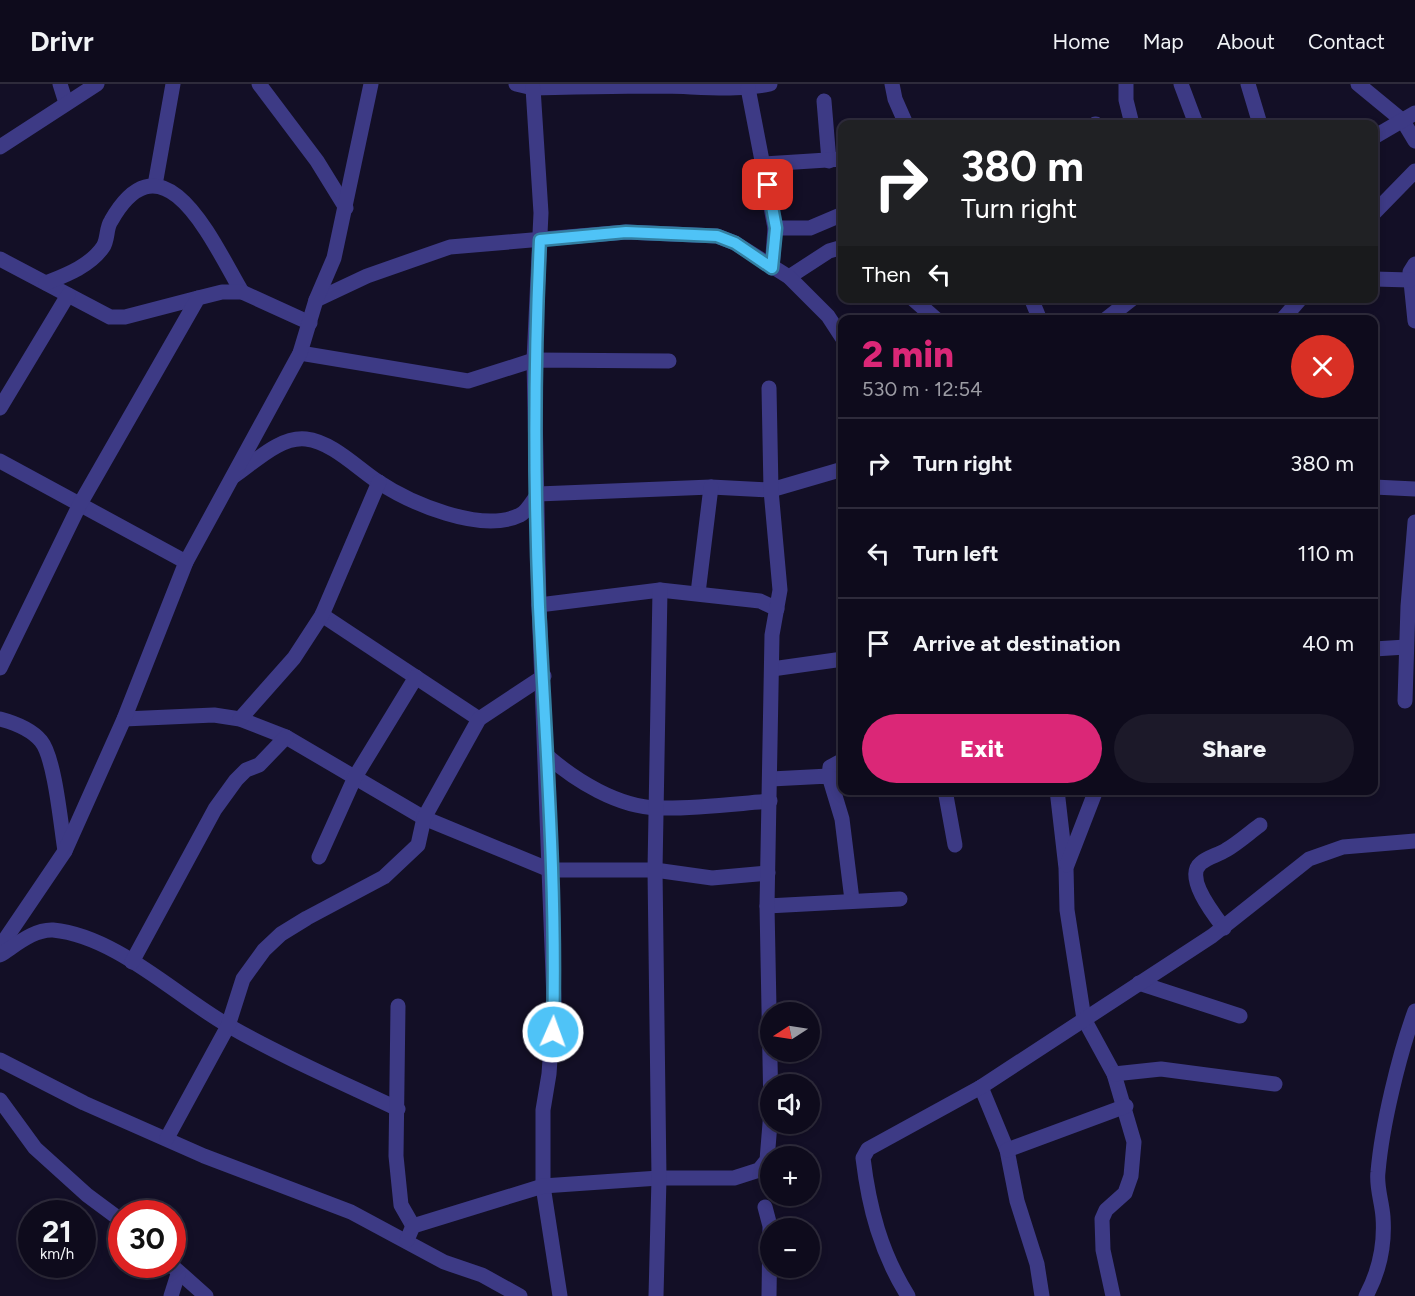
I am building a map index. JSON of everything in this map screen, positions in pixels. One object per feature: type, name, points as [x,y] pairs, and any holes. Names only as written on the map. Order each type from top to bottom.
[{"type":"street","points":[[60,84],[66,103]]},
{"type":"street","points":[[0,147],[97,84]]},
{"type":"street","points":[[155,185],[173,84]]},
{"type":"street","points":[[259,84],[317,161],[346,208]]},
{"type":"street","points":[[0,947],[64,851],[124,719],[186,562],[300,353],[316,300],[334,258],[371,84]]},
{"type":"street","points":[[516,84],[533,88],[670,86],[748,88],[770,84]]},
{"type":"street","points":[[892,84],[895,99],[904,120]]},
{"type":"street","points":[[1181,84],[1194,120]]},
{"type":"street","points":[[1248,84],[1259,120]]},
{"type":"street","points":[[1358,84],[1409,117],[1415,141]]},
{"type":"street","points":[[1129,85],[1132,120]]},
{"type":"street","points":[[533,88],[541,213],[534,360],[539,605],[544,676],[554,1000],[549,1074],[543,1110],[543,1186],[560,1296]]},
{"type":"street","points":[[748,88],[776,228],[772,268]]},
{"type":"street","points":[[764,164],[836,160],[824,101]]},
{"type":"street","points":[[1378,136],[1409,117]]},
{"type":"street","points":[[1378,209],[1415,171]]},
{"type":"street","points":[[46,283],[77,271],[104,246],[110,222],[130,194],[140,188],[155,185],[171,189],[197,217],[242,292]]},
{"type":"street","points":[[776,228],[810,228],[838,216]]},
{"type":"street","points":[[316,300],[367,276],[430,252],[450,247],[626,232],[717,236],[735,243],[789,277],[828,316],[838,331]]},
{"type":"street","points":[[789,277],[829,251],[838,248]]},
{"type":"street","points":[[1415,264],[1410,272],[1415,321]]},
{"type":"street","points":[[4,266],[46,283],[117,318],[222,292],[242,292],[310,323]]},
{"type":"street","points":[[1378,279],[1410,280]]},
{"type":"street","points":[[0,408],[68,295]]},
{"type":"street","points":[[0,668],[80,504],[198,298]]},
{"type":"street","points":[[918,303],[931,315]]},
{"type":"street","points":[[1111,315],[1125,303]]},
{"type":"street","points":[[1286,315],[1297,303]]},
{"type":"street","points":[[300,353],[468,381],[534,360],[669,361]]},
{"type":"street","points":[[410,1233],[543,1186],[659,1178],[734,1178],[759,1170],[767,1160],[771,1111],[767,906],[772,634],[777,609],[779,570],[771,490],[769,388]]},
{"type":"street","points":[[232,478],[286,441],[305,439],[319,442],[379,482],[432,509],[462,517],[498,521],[522,515],[538,494]]},
{"type":"street","points":[[0,461],[186,562]]},
{"type":"street","points":[[538,494],[711,487],[771,490],[838,470]]},
{"type":"street","points":[[240,719],[294,658],[322,615],[379,482]]},
{"type":"street","points":[[698,593],[711,487]]},
{"type":"street","points":[[1378,487],[1415,489]]},
{"type":"street","points":[[1405,701],[1406,647],[1415,522]]},
{"type":"street","points":[[539,605],[660,591],[760,601],[777,609]]},
{"type":"street","points":[[656,1296],[659,1178],[656,809],[660,591]]},
{"type":"street","points":[[322,615],[479,719]]},
{"type":"street","points":[[1378,649],[1406,647]]},
{"type":"street","points":[[772,669],[838,660]]},
{"type":"street","points":[[167,1138],[228,1026],[243,979],[264,950],[281,934],[307,918],[384,877],[418,845],[424,818],[479,719],[544,676]]},
{"type":"street","points":[[319,857],[355,777],[416,677]]},
{"type":"street","points":[[124,719],[214,715],[240,719],[286,737],[424,818],[550,870],[656,870],[711,878],[768,873]]},
{"type":"street","points":[[0,719],[31,732],[42,742],[51,770],[64,851]]},
{"type":"street","points":[[132,962],[214,809],[246,770],[259,765],[286,737]]},
{"type":"street","points":[[546,755],[564,771],[614,799],[656,809],[770,801]]},
{"type":"street","points":[[838,763],[830,767],[829,776],[842,819],[852,900]]},
{"type":"street","points":[[771,779],[829,776]]},
{"type":"street","points":[[946,795],[955,845]]},
{"type":"street","points":[[1058,795],[1066,868],[1067,910],[1084,1019],[1114,1074],[1126,1106],[1134,1142],[1131,1176],[1125,1193],[1106,1210],[1102,1219],[1103,1250],[1113,1296]]},
{"type":"street","points":[[1066,868],[1094,795]]},
{"type":"street","points":[[1224,928],[1210,909],[1194,876],[1196,870],[1200,863],[1226,850],[1260,825]]},
{"type":"street","points":[[902,1294],[876,1230],[863,1158],[868,1149],[981,1087],[1139,984],[1224,928],[1318,855],[1343,847],[1415,841]]},
{"type":"street","points":[[767,906],[900,899]]},
{"type":"street","points":[[0,955],[31,935],[52,930],[85,937],[132,962],[228,1026],[398,1109]]},
{"type":"street","points":[[1139,984],[1240,1017]]},
{"type":"street","points":[[398,1005],[396,1156],[401,1205],[410,1233]]},
{"type":"street","points":[[1366,1296],[1380,1263],[1384,1218],[1377,1174],[1382,1138],[1407,1032],[1415,1011]]},
{"type":"street","points":[[0,1060],[84,1103],[288,1190],[306,1194],[410,1233],[444,1262],[482,1275],[520,1296]]},
{"type":"street","points":[[1114,1074],[1161,1069],[1275,1084]]},
{"type":"street","points":[[981,1087],[1007,1150],[1017,1201],[1036,1264],[1042,1296]]},
{"type":"street","points":[[0,1100],[35,1148],[87,1196],[108,1211]]},
{"type":"street","points":[[1007,1150],[1126,1106]]},
{"type":"street","points":[[765,1207],[770,1226],[769,1296]]},
{"type":"street","points":[[171,1296],[173,1278]]},
{"type":"street","points":[[185,1278],[206,1296]]},
{"type":"route","points":[[553,1032],[553,930],[544,676],[539,605],[534,360],[540,240],[626,232],[717,236],[735,243],[772,268],[776,228],[768,185]]}]
